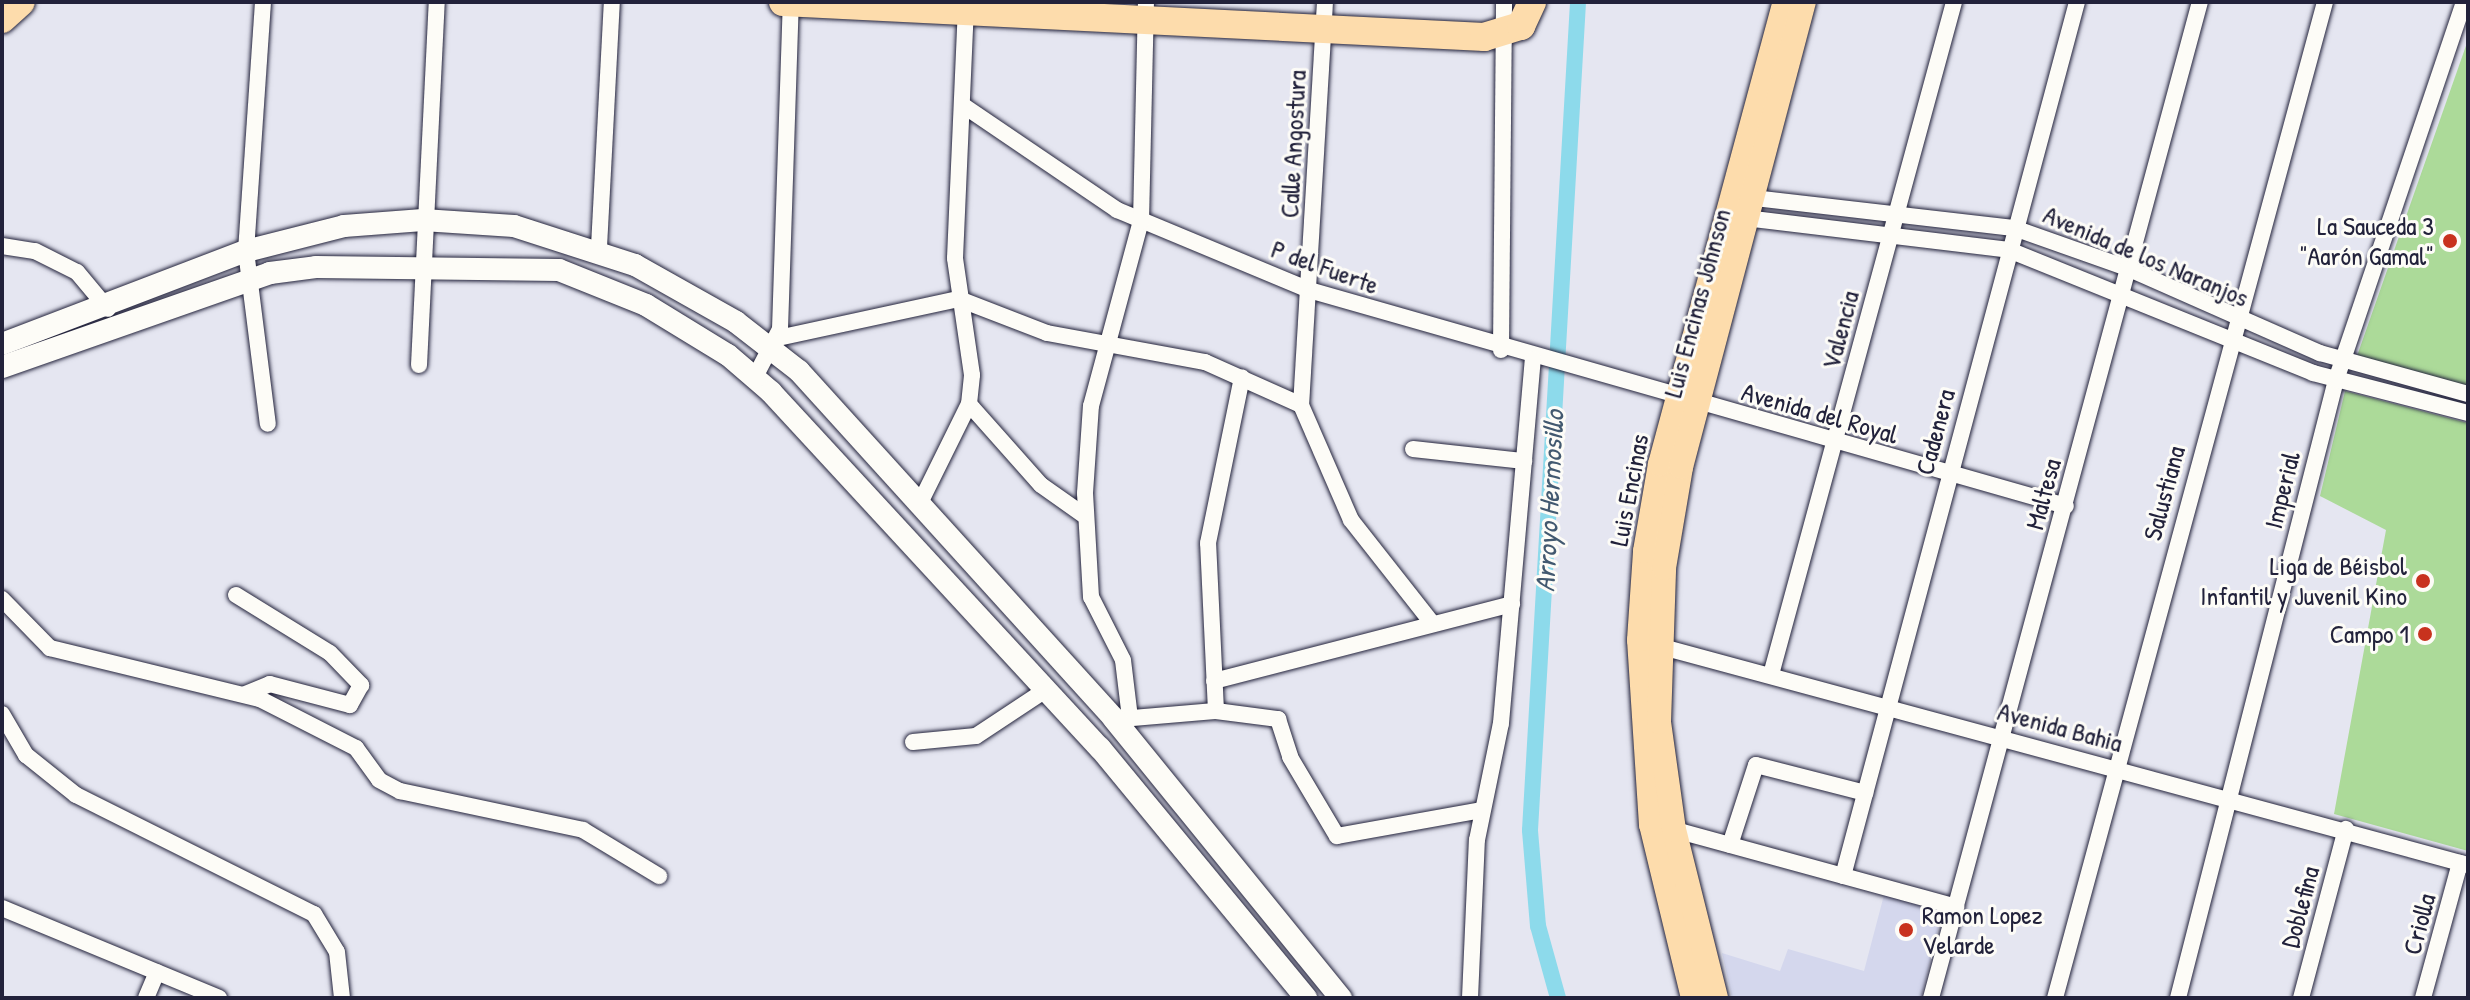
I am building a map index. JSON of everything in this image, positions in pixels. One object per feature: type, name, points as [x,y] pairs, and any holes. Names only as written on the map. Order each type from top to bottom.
[{"type":"highway","points":[[2,19],[21,2]]},
{"type":"highway","points":[[783,2],[1145,11],[1323,30],[1505,35],[1521,26],[1532,2]]},
{"type":"main road","points":[[1741,207],[1785,2]]},
{"type":"main road","name":"Luis Encinas Johnson","points":[[1716,998],[1662,827],[1659,722],[1649,643],[1689,401],[1741,207],[1804,2]]},
{"type":"main road","points":[[1662,827],[1693,998]]},
{"type":"street","points":[[263,2],[246,251],[247,281],[268,424]]},
{"type":"street","points":[[419,365],[423,220],[437,2]]},
{"type":"street","points":[[599,247],[612,2]]},
{"type":"street","points":[[755,377],[776,343],[791,2]]},
{"type":"street","name":"Calle Angostura","points":[[1301,405],[1325,2]]},
{"type":"street","points":[[1501,350],[1504,2]]},
{"type":"street","name":"Valencia","points":[[1772,671],[1954,2]]},
{"type":"street","name":"Cadenera","points":[[1843,876],[2014,228],[2077,2]]},
{"type":"street","name":"Maltesa","points":[[1931,998],[2200,2]]},
{"type":"street","name":"Salustiana","points":[[2055,998],[2114,767],[2325,2]]},
{"type":"street","name":"Imperial","points":[[2178,998],[2336,380],[2464,2]]},
{"type":"street","points":[[920,503],[969,404],[971,358],[959,299],[966,6]]},
{"type":"street","points":[[1122,719],[1123,660],[1091,597],[1085,516],[1087,445],[1105,342],[1141,221],[1145,11]]},
{"type":"street","name":"P del Fuerte","points":[[964,106],[1141,221],[1309,290],[1501,350],[1689,401]]},
{"type":"street","name":"Avenida de los Naranjos","points":[[1741,207],[1895,216],[2014,228],[2127,268],[2236,320],[2343,360]]},
{"type":"street","name":"Avenida de los Naranjos","points":[[1741,207],[1891,235],[2009,250],[2230,343],[2336,380]]},
{"type":"street","points":[[2,344],[108,309],[246,251],[344,226],[423,220],[514,226],[599,247],[776,343],[1122,719],[1267,910],[1341,998]]},
{"type":"street","points":[[2,246],[35,251],[77,272],[108,309]]},
{"type":"street","points":[[2,367],[247,281],[316,267],[534,267],[582,276],[646,305],[755,377],[1044,691],[1306,998]]},
{"type":"street","points":[[776,343],[959,299],[1047,333],[1105,342],[1242,377],[1301,405],[1351,520],[1432,623]]},
{"type":"street","points":[[1470,998],[1482,810],[1501,723],[1534,359]]},
{"type":"street","points":[[2343,360],[2468,394]]},
{"type":"street","points":[[1216,711],[1208,543],[1242,377]]},
{"type":"street","points":[[2336,380],[2468,413]]},
{"type":"street","name":"Avenida del Royal","points":[[1689,401],[2066,506]]},
{"type":"street","points":[[969,404],[1041,485],[1085,516]]},
{"type":"street","points":[[1413,449],[1524,461]]},
{"type":"street","points":[[236,595],[330,653],[361,685],[359,697],[340,706],[280,685],[245,694]]},
{"type":"street","points":[[2,599],[50,648],[245,694],[356,748],[379,780],[400,791],[583,830],[659,876]]},
{"type":"street","points":[[1214,681],[1512,604]]},
{"type":"street","name":"Avenida Bahia","points":[[1649,643],[1772,671],[1888,706],[2230,797],[2464,864]]},
{"type":"street","points":[[913,742],[976,736],[1044,691]]},
{"type":"street","points":[[1122,719],[1216,711],[1278,719],[1290,757],[1337,836],[1482,810]]},
{"type":"street","points":[[2,714],[26,755],[76,795],[314,914],[337,952],[342,998]]},
{"type":"street","points":[[1730,845],[1756,765],[1865,793]]},
{"type":"street","points":[[1662,827],[1956,907]]},
{"type":"street","name":"Doblefina","points":[[2301,998],[2346,829]]},
{"type":"street","name":"Criolla","points":[[2423,998],[2464,864]]},
{"type":"street","points":[[2,908],[219,998]]},
{"type":"street","points":[[1246,929],[1267,910]]},
{"type":"street","points":[[146,998],[157,972]]},
{"type":"shaded area","name":"Ramon Lopez Velarde","points":[[1884,895],[1942,912],[1921,998],[1732,998],[1722,953],[1780,971],[1788,949],[1864,971]]},
{"type":"green space","points":[[2468,40],[2468,386],[2357,356]]},
{"type":"green space","name":"Liga de Béisbol Infantil y Juvenil Kino","points":[[2345,391],[2468,423],[2468,851],[2334,814],[2386,530],[2320,496]]},
{"type":"waterway","name":"Arroyo Hermosillo","points":[[1558,998],[1538,926],[1530,830],[1578,2]]},
{"type":"place","name":"La Sauceda 3 \"Aarón Gamal\"","points":[[2450,241]]},
{"type":"place","name":"Liga de Béisbol Infantil y Juvenil Kino","points":[[2423,581]]},
{"type":"place","name":"Campo 1","points":[[2425,634]]},
{"type":"place","name":"Ramon Lopez Velarde","points":[[1906,930]]}]
